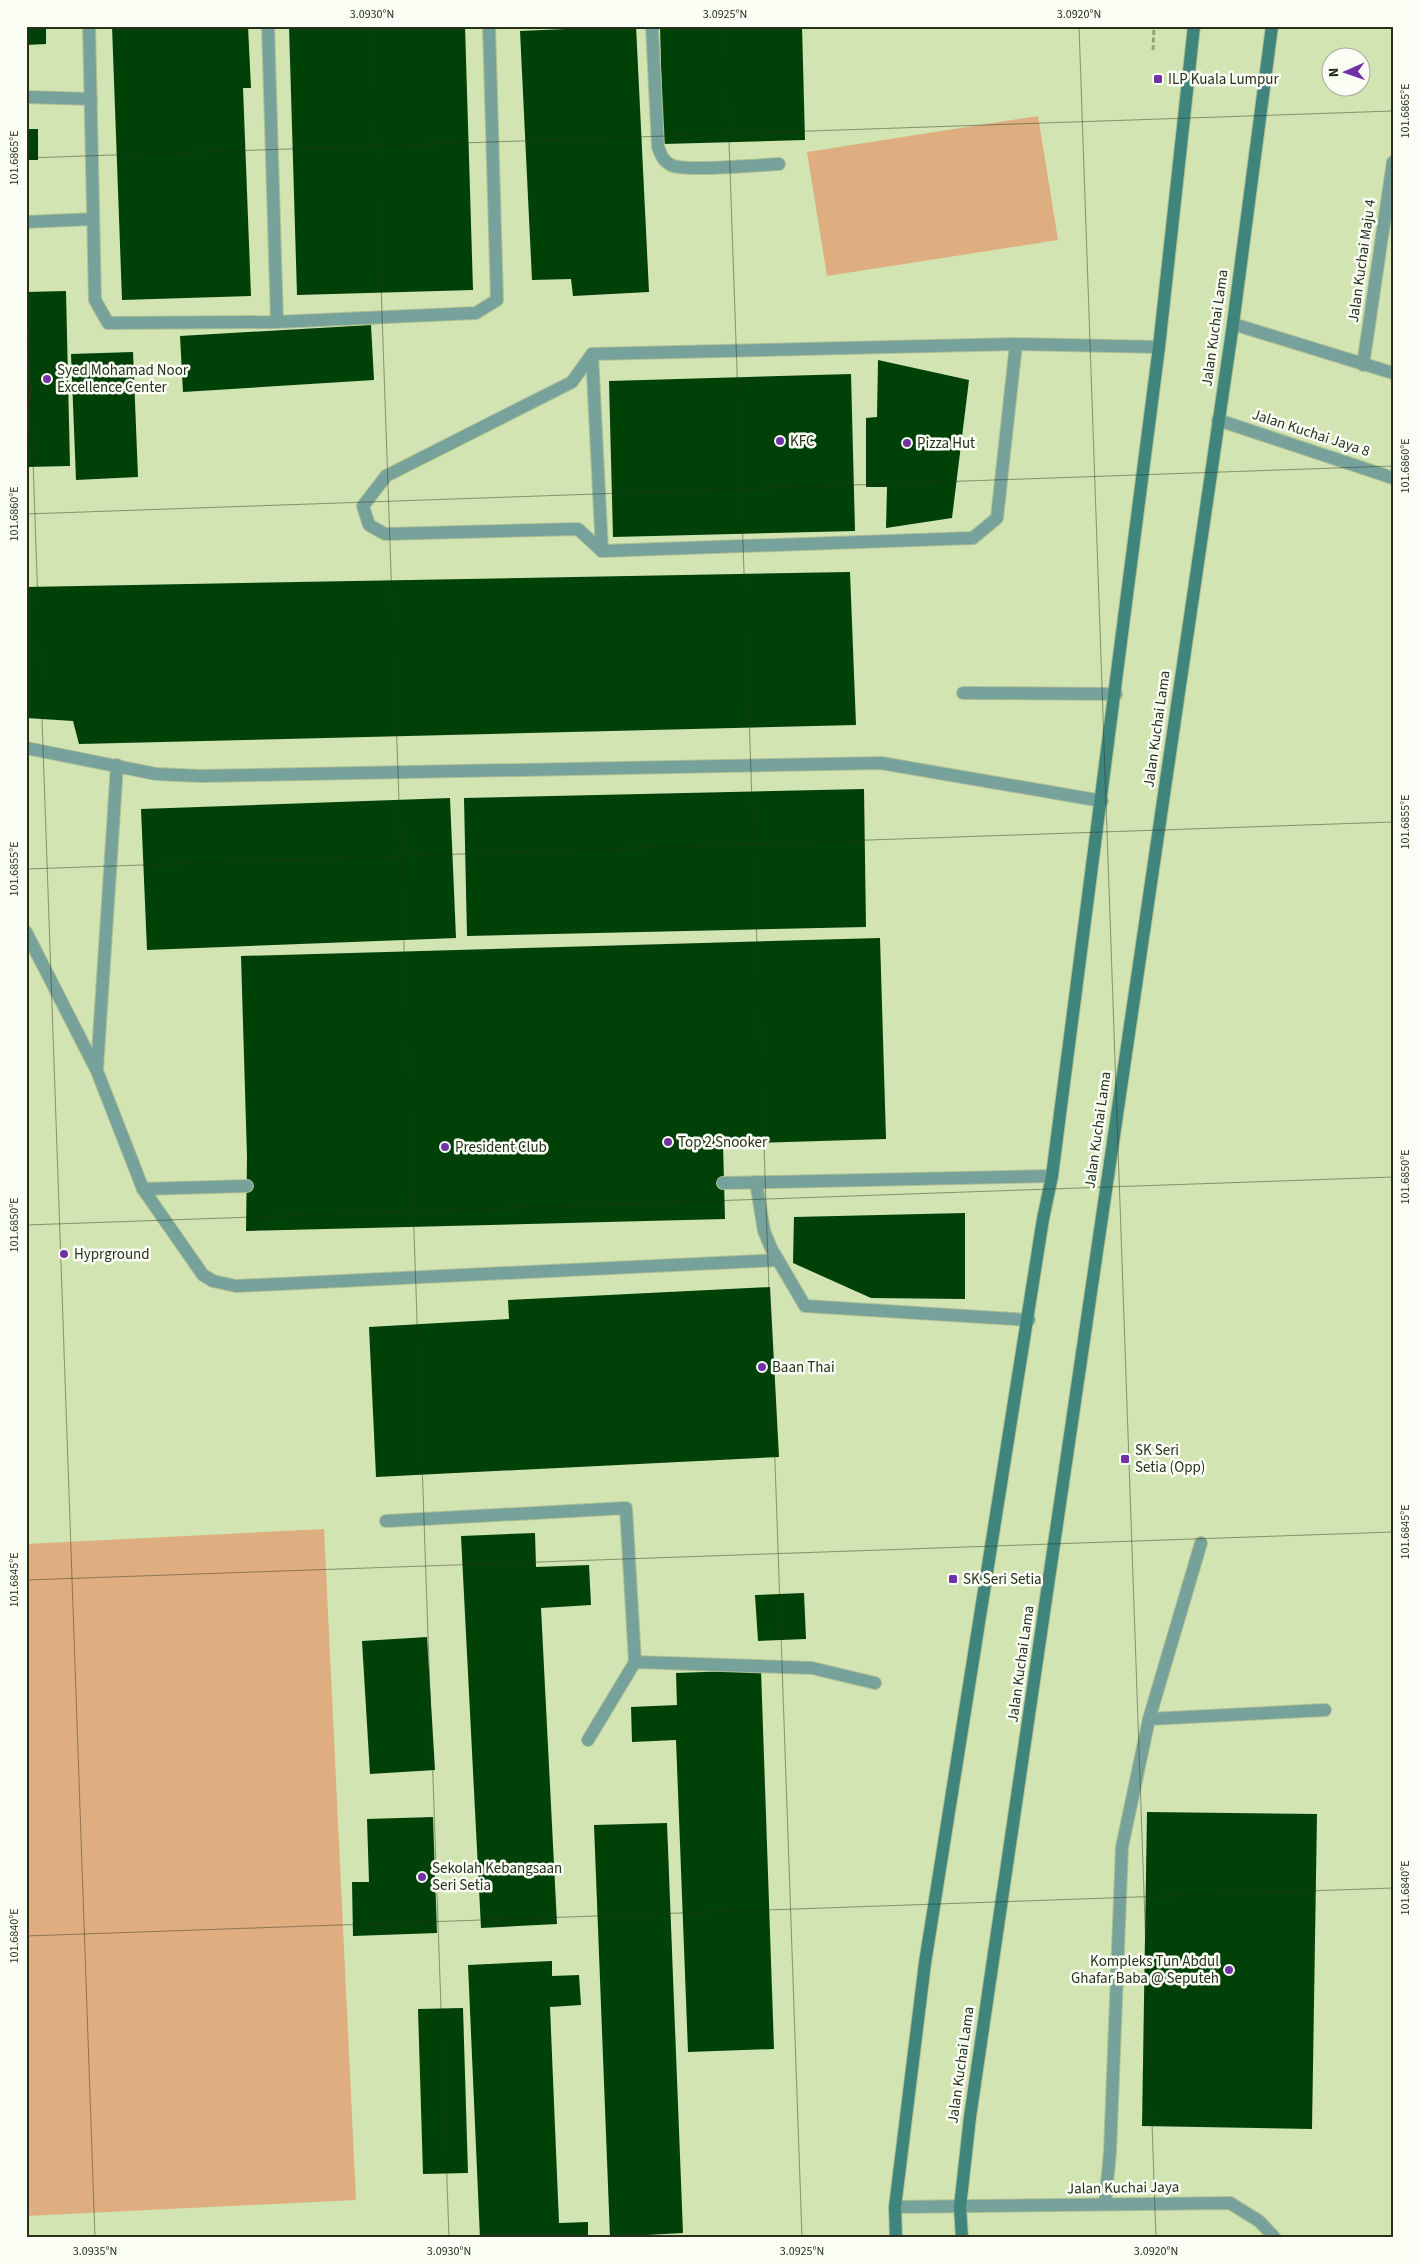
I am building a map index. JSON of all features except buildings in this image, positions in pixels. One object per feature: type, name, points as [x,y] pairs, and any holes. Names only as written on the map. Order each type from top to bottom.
[{"type":"main road","points":[[896,2238],[896,2207],[928,1943],[1043,1219],[1052,1176],[1116,694],[1159,347],[1194,26]]},
{"type":"main road","name":"Jalan Kuchai Lama","points":[[962,2238],[960,2207],[972,2107],[1233,324],[1272,26]]},
{"type":"street","points":[[89,26],[95,300],[108,323],[277,322],[476,313],[497,300],[489,26]]},
{"type":"street","points":[[268,26],[277,322]]},
{"type":"street","points":[[652,26],[658,147],[664,160],[673,166],[689,167],[779,164]]},
{"type":"street","points":[[26,97],[91,99]]},
{"type":"street","name":"Jalan Kuchai Maju 4","points":[[1363,365],[1393,162]]},
{"type":"street","points":[[26,222],[93,219]]},
{"type":"street","points":[[1233,324],[1393,374]]},
{"type":"street","points":[[592,354],[1016,344],[1159,347]]},
{"type":"street","points":[[592,354],[572,382],[386,476],[363,506],[369,525],[385,534],[578,529],[602,551],[973,538],[997,518],[1016,344]]},
{"type":"street","points":[[592,354],[602,551]]},
{"type":"street","name":"Jalan Kuchai Jaya 8","points":[[1218,420],[1393,478]]},
{"type":"street","points":[[963,693],[1116,694]]},
{"type":"street","points":[[26,748],[156,774],[201,776],[881,763],[1102,801]]},
{"type":"street","points":[[97,1071],[117,765]]},
{"type":"street","points":[[26,932],[97,1071],[143,1189],[199,1270],[212,1282],[224,1285],[778,1260]]},
{"type":"street","points":[[723,1183],[1052,1176]]},
{"type":"street","points":[[756,1182],[764,1231],[778,1260],[805,1306],[1028,1320]]},
{"type":"street","points":[[143,1189],[247,1186]]},
{"type":"street","points":[[386,1521],[626,1508],[635,1662],[588,1740]]},
{"type":"street","points":[[1105,2204],[1110,2152],[1122,1847],[1149,1719],[1201,1543]]},
{"type":"street","points":[[635,1662],[812,1668],[875,1684]]},
{"type":"street","points":[[1149,1719],[1325,1710]]},
{"type":"street","name":"Jalan Kuchai Jaya","points":[[896,2207],[1230,2203],[1259,2221],[1275,2238]]},
{"type":"path","points":[[1152,50],[1154,26]]},
{"type":"shaded area","points":[[1038,116],[1058,240],[827,276],[807,152]]},
{"type":"shaded area","points":[[324,1529],[356,2200],[26,2216],[26,1544]]},
{"type":"place","name":"ILP Kuala Lumpur","points":[[1158,79]]},
{"type":"place","name":"Syed Mohamad Noor Excellence Center","points":[[47,379]]},
{"type":"place","name":"KFC","points":[[780,441]]},
{"type":"place","name":"Pizza Hut","points":[[907,443]]},
{"type":"place","name":"Top 2 Snooker","points":[[668,1142]]},
{"type":"place","name":"President Club","points":[[445,1147]]},
{"type":"place","name":"Hyprground","points":[[64,1254]]},
{"type":"place","name":"Baan Thai","points":[[762,1367]]},
{"type":"place","name":"SK Seri Setia (Opp)","points":[[1125,1459]]},
{"type":"place","name":"SK Seri Setia","points":[[953,1579]]},
{"type":"place","name":"Sekolah Kebangsaan Seri Setia","points":[[422,1877]]},
{"type":"place","name":"Kompleks Tun Abdul Ghafar Baba @ Seputeh","points":[[1229,1970]]}]
